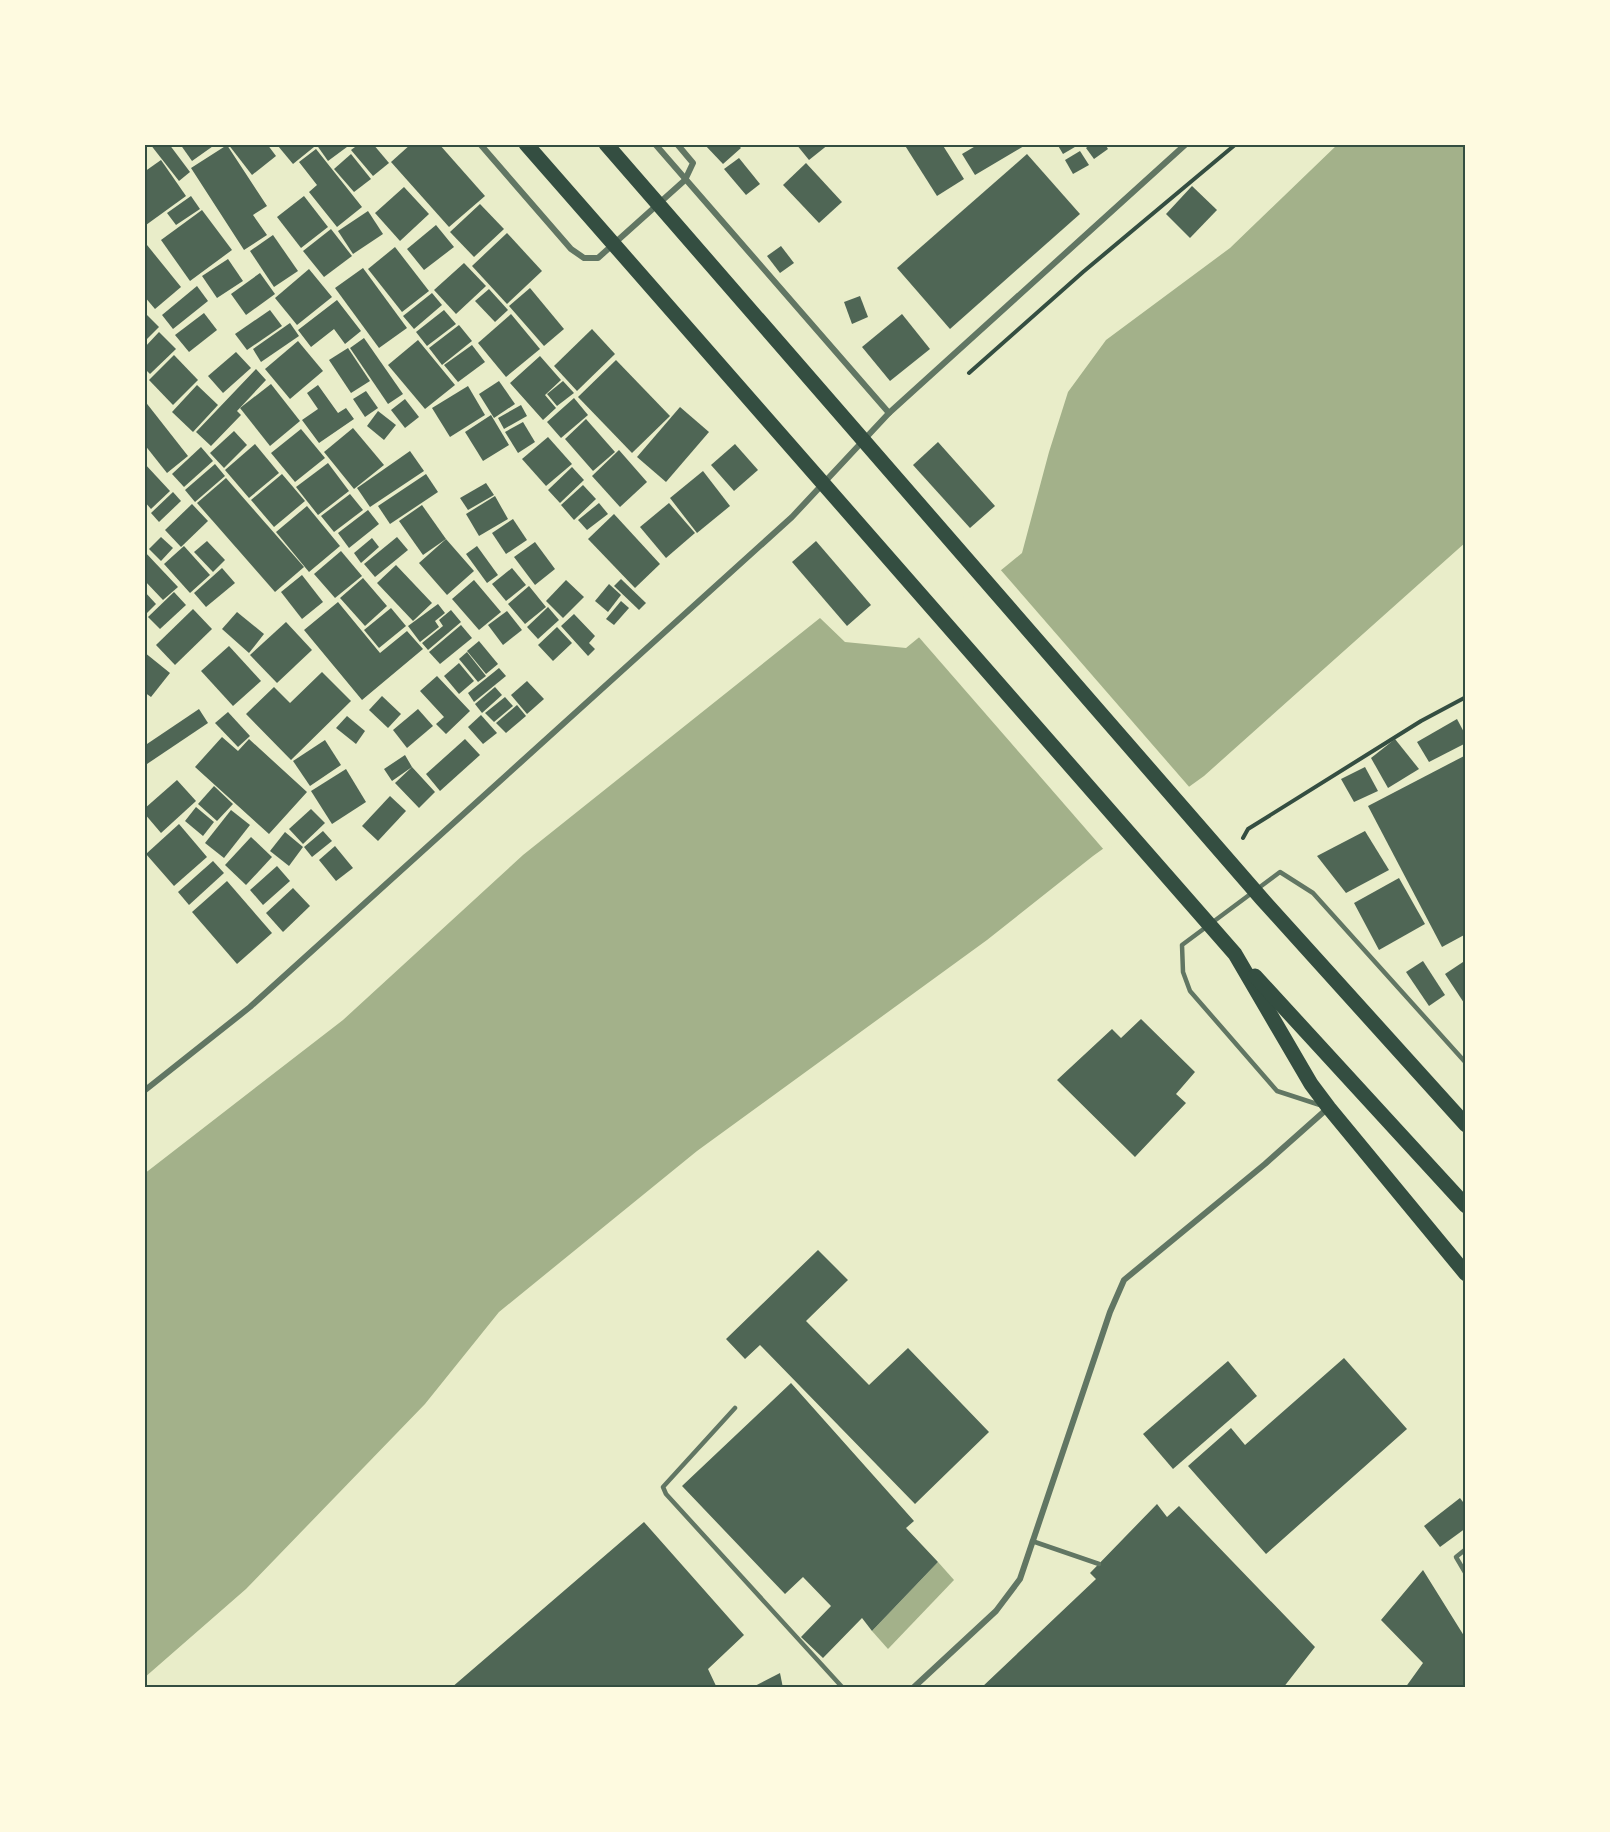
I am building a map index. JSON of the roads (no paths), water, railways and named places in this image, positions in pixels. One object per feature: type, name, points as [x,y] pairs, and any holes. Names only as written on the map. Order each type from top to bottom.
[{"type":"main road","points":[[526,144],[1235,954],[1466,1206]]},
{"type":"main road","points":[[606,144],[1262,899],[1466,1125]]},
{"type":"main road","points":[[1235,954],[1311,1084],[1466,1274]]},
{"type":"street","points":[[480,144],[571,249],[584,258],[598,258],[685,180],[693,163],[677,144]]},
{"type":"street","points":[[655,144],[890,413]]},
{"type":"street","points":[[144,1090],[250,1007],[775,533],[890,413],[1186,144]]},
{"type":"street","points":[[913,1688],[996,1611],[1020,1579],[1110,1312],[1124,1280],[1329,1108]]},
{"type":"lane","points":[[1329,1108],[1277,1091],[1190,991],[1183,972],[1182,945],[1280,872],[1313,893],[1466,1063]]},
{"type":"lane","points":[[735,1408],[663,1487],[666,1494],[843,1688]]},
{"type":"lane","points":[[1032,1542],[1099,1564]]},
{"type":"lane","points":[[1466,1549],[1456,1557],[1466,1574]]}]
